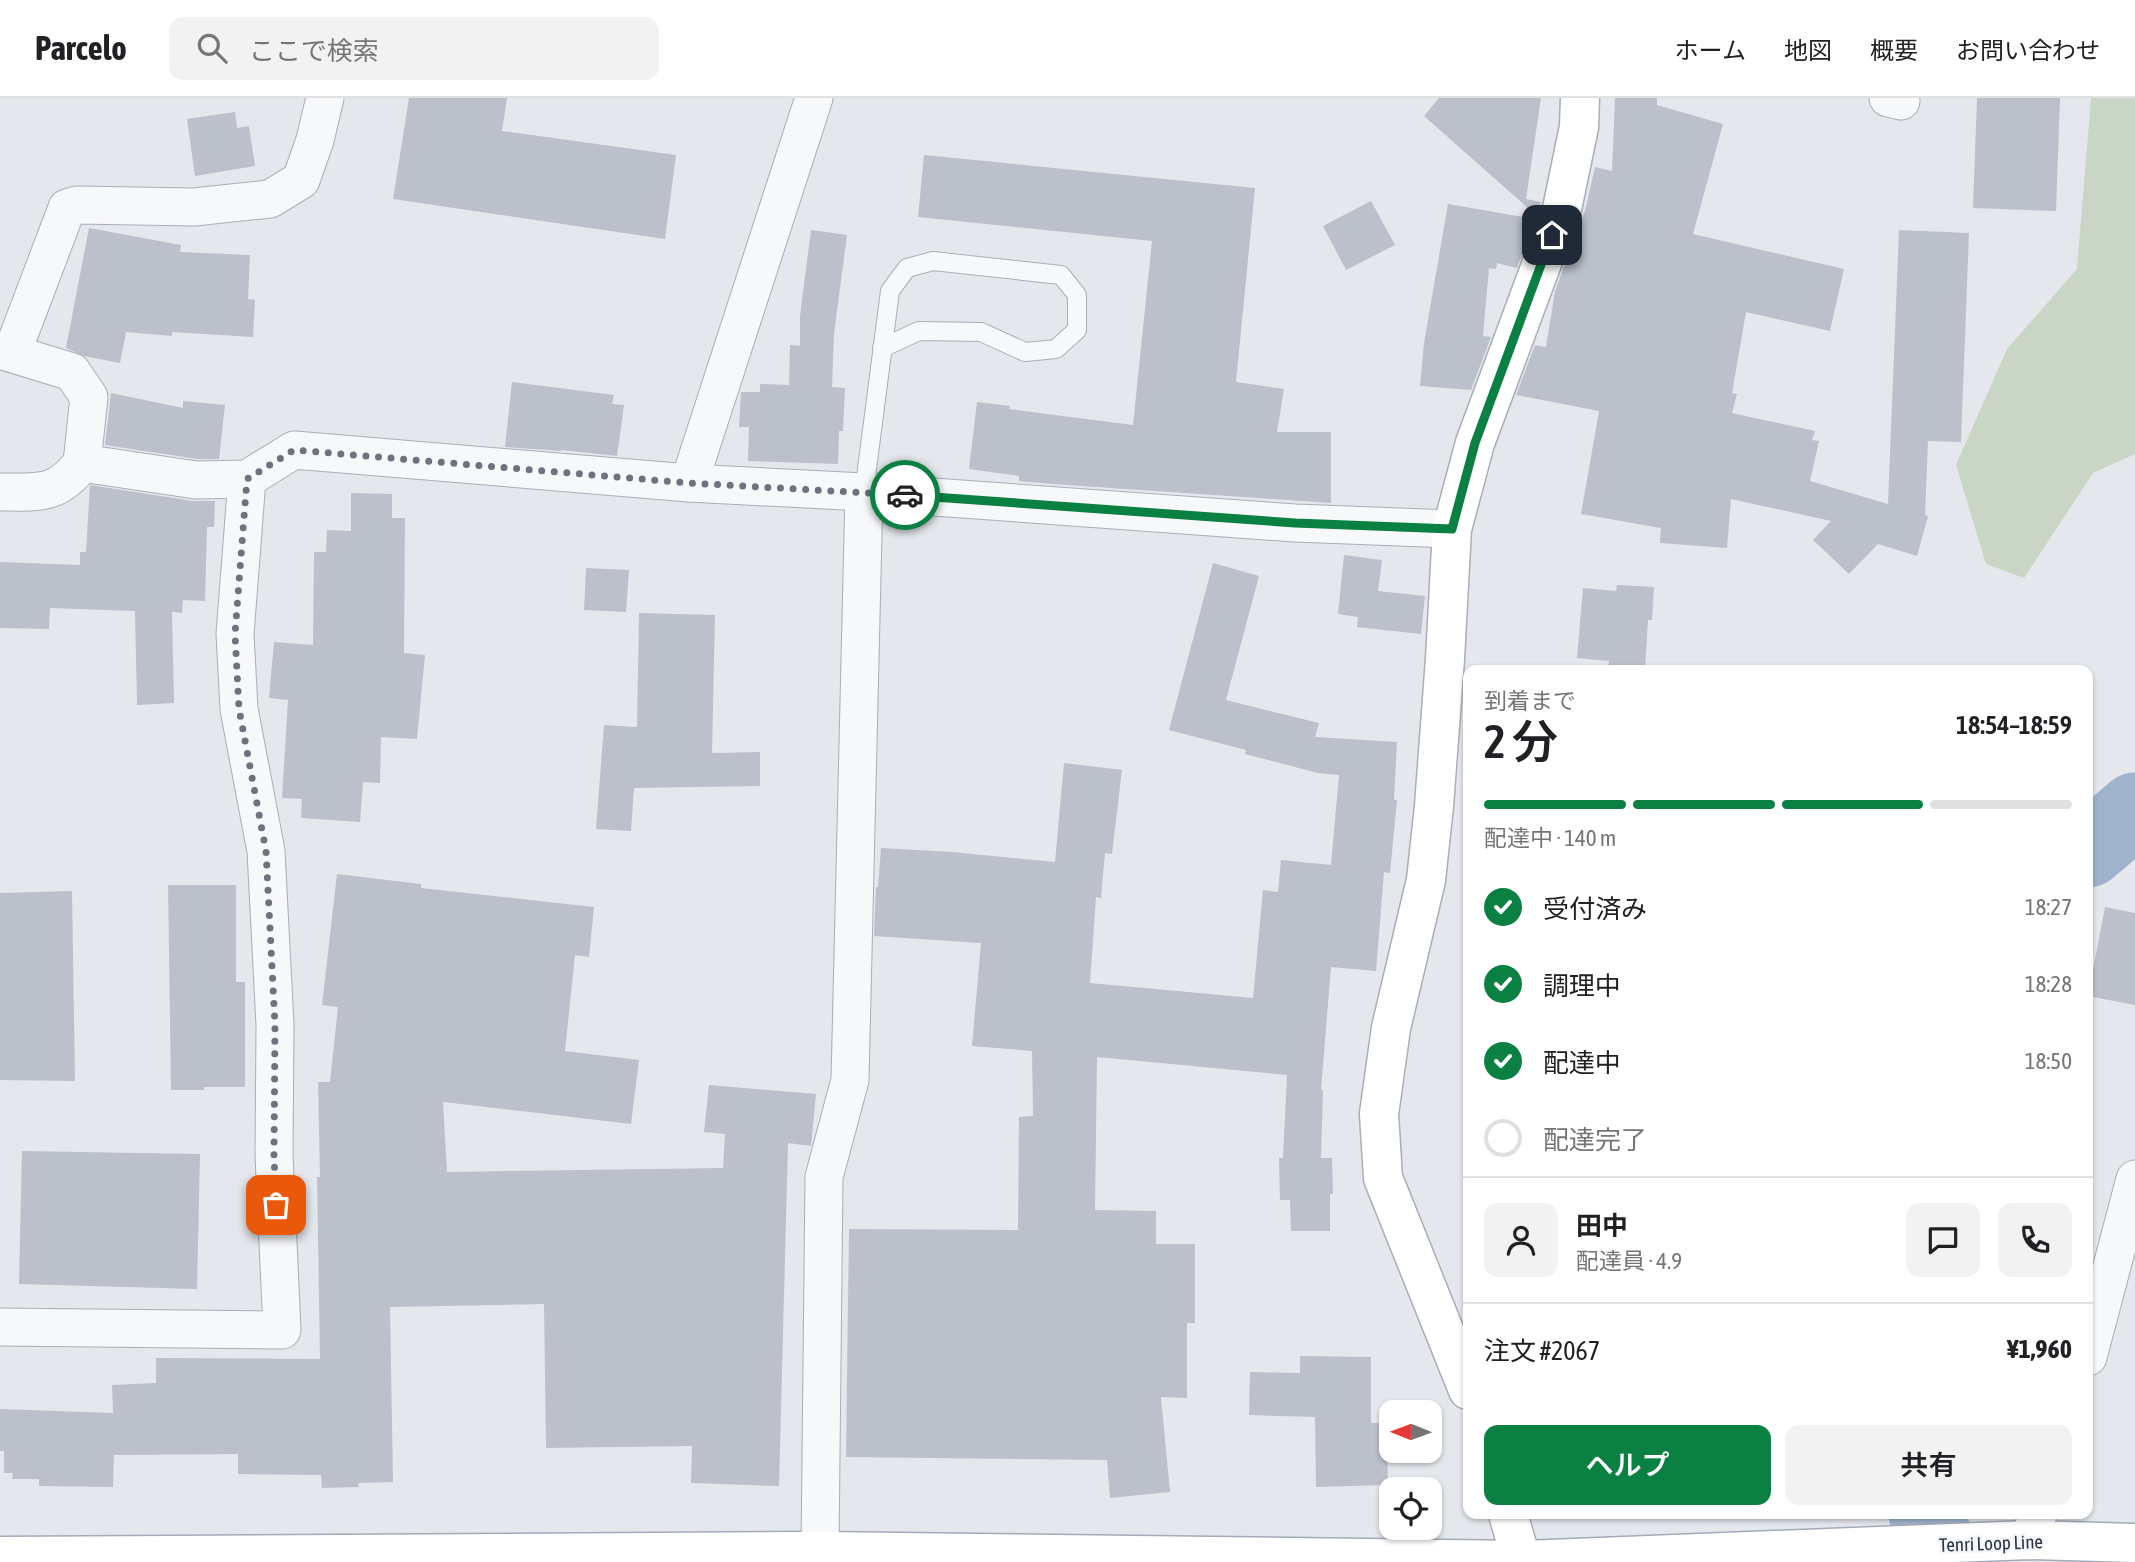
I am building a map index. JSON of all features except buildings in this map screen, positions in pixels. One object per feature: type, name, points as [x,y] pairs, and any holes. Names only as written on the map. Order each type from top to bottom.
[{"type":"main road","points":[[1463,1378],[1383,1178],[1379,1115],[1391,1028],[1427,868],[1443,685],[1452,529],[1475,443],[1562,208],[1579,127],[1580,98]]},
{"type":"main road","points":[[1509,1519],[1522,1561]]},
{"type":"main road","name":"Tenri Loop Line","points":[[0,1556],[820,1551],[1522,1561],[1982,1542],[2034,1527],[2135,1543]]},
{"type":"street","points":[[0,492],[43,492],[69,480],[82,463],[89,397],[72,372],[6,351],[67,208],[77,205],[194,208],[270,199],[301,180],[316,141],[325,98]]},
{"type":"street","points":[[689,483],[814,98]]},
{"type":"street","points":[[82,463],[196,480],[247,479],[294,450],[689,483],[864,492],[1295,523],[1452,529]]},
{"type":"street","points":[[0,1327],[282,1330],[274,1155],[275,1025],[266,851],[239,709],[235,634],[247,479]]},
{"type":"street","points":[[820,1551],[824,1177],[850,1080],[864,492]]},
{"type":"street","points":[[2093,1338],[2135,1180]]},
{"type":"lane","points":[[864,492],[882,348],[890,291],[907,268],[933,261],[1061,275],[1077,295],[1077,330],[1056,349],[1025,352],[981,332],[919,331],[882,348]]},
{"type":"green space","points":[[2091,98],[2135,98],[2135,454],[2093,473],[2024,578],[1986,564],[1956,465],[2007,349],[2077,269]]},
{"type":"waterway","points":[[2093,846],[2135,810]]},
{"type":"waterway","points":[[1928,1519],[1945,1562]]},
{"type":"way so far","points":[[276,1205],[275,1025],[266,851],[239,709],[235,634],[247,479],[294,450],[689,483],[905,495]]},
{"type":"route","points":[[905,495],[1295,523],[1452,529],[1475,443],[1552,235]]}]
